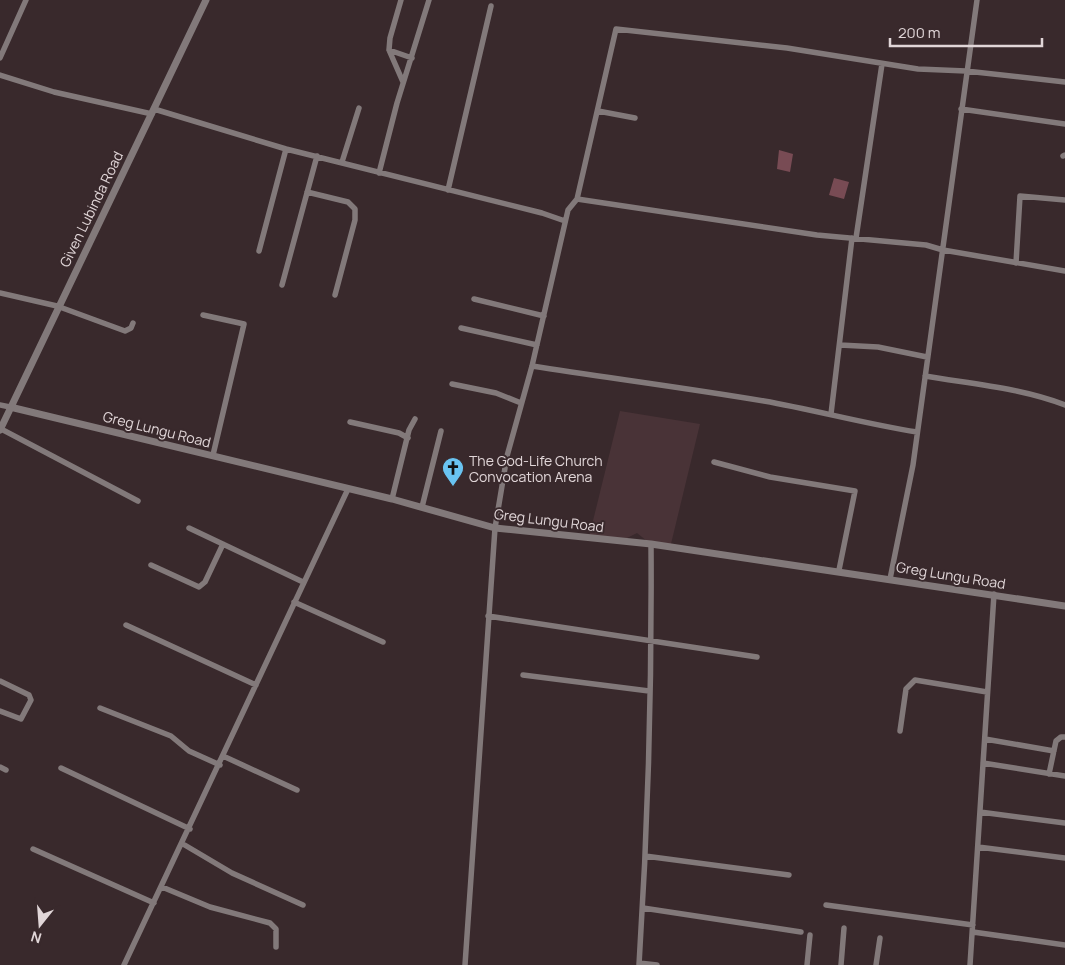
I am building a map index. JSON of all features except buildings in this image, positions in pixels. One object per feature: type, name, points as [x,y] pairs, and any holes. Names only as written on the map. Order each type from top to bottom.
[{"type":"street","points":[[0,58],[26,0]]},
{"type":"street","name":"Given Lubinda Road","points":[[0,430],[57,306],[206,0]]},
{"type":"street","points":[[401,0],[390,38],[389,50],[404,82]]},
{"type":"street","points":[[379,172],[429,0]]},
{"type":"street","points":[[890,579],[917,432],[977,0]]},
{"type":"street","points":[[448,190],[491,6]]},
{"type":"street","points":[[465,965],[495,528],[507,456],[532,366],[565,221],[571,204],[577,199],[614,32],[619,28],[798,49],[918,69],[966,71],[1065,82]]},
{"type":"street","points":[[389,50],[412,58]]},
{"type":"street","points":[[831,414],[854,238],[882,64]]},
{"type":"street","points":[[0,75],[54,92],[153,111],[286,149],[565,221]]},
{"type":"street","points":[[342,162],[359,108]]},
{"type":"street","points":[[962,109],[1065,124]]},
{"type":"street","points":[[598,111],[635,118]]},
{"type":"street","points":[[260,251],[286,149]]},
{"type":"street","points":[[282,285],[317,156]]},
{"type":"street","points":[[307,192],[348,202],[355,209],[355,220],[335,295]]},
{"type":"street","points":[[1016,263],[1020,196],[1065,200]]},
{"type":"street","points":[[577,199],[817,235],[926,245],[943,250],[1065,271]]},
{"type":"street","points":[[0,293],[57,306],[125,331],[131,328],[133,323]]},
{"type":"street","points":[[474,299],[544,316]]},
{"type":"street","points":[[203,315],[244,324],[213,455]]},
{"type":"street","points":[[461,328],[537,345]]},
{"type":"street","points":[[840,345],[878,347],[927,356]]},
{"type":"street","points":[[532,366],[736,396],[917,432]]},
{"type":"street","points":[[925,376],[1029,394],[1053,399],[1065,405]]},
{"type":"street","points":[[452,384],[496,393],[521,403]]},
{"type":"street","points":[[0,405],[10,407]]},
{"type":"street","name":"Greg Lungu Road","points":[[10,407],[392,499],[495,528],[651,544],[839,570],[1065,606]]},
{"type":"street","points":[[392,499],[414,419]]},
{"type":"street","points":[[350,422],[408,438]]},
{"type":"street","points":[[0,430],[138,501]]},
{"type":"street","points":[[422,507],[441,431]]},
{"type":"street","points":[[714,462],[770,477],[855,491],[839,570]]},
{"type":"street","points":[[124,965],[183,844],[303,582],[348,489]]},
{"type":"street","points":[[189,528],[303,582]]},
{"type":"street","points":[[151,565],[199,587],[205,582],[223,544]]},
{"type":"street","points":[[651,544],[651,642],[645,856],[639,964],[656,965]]},
{"type":"street","points":[[970,965],[994,594]]},
{"type":"street","points":[[294,602],[383,642]]},
{"type":"street","points":[[488,616],[756,657]]},
{"type":"street","points":[[126,625],[256,685]]},
{"type":"street","points":[[524,675],[649,691]]},
{"type":"street","points":[[0,680],[29,694],[31,700],[21,719],[0,711]]},
{"type":"street","points":[[900,731],[906,689],[915,680],[988,692]]},
{"type":"street","points":[[100,708],[171,736],[189,751],[220,765]]},
{"type":"street","points":[[1049,774],[1058,738],[1065,737]]},
{"type":"street","points":[[985,739],[1054,751]]},
{"type":"street","points":[[224,756],[297,790]]},
{"type":"street","points":[[984,763],[1065,776]]},
{"type":"street","points":[[62,768],[190,829]]},
{"type":"street","points":[[980,812],[1065,823]]},
{"type":"street","points":[[183,844],[232,873],[303,906]]},
{"type":"street","points":[[978,847],[1065,858]]},
{"type":"street","points":[[33,849],[154,903]]},
{"type":"street","points":[[645,856],[789,875]]},
{"type":"street","points":[[162,887],[210,907],[270,923],[276,929],[276,947]]},
{"type":"street","points":[[826,905],[973,928],[1065,945]]},
{"type":"street","points":[[643,908],[801,932]]},
{"type":"street","points":[[841,965],[844,928]]},
{"type":"street","points":[[807,965],[810,935]]},
{"type":"street","points":[[876,965],[880,938]]},
{"type":"shaded area","points":[[779,150],[793,154],[790,172],[777,169]]},
{"type":"shaded area","points":[[834,178],[849,182],[844,199],[829,195]]},
{"type":"shaded area","points":[[620,411],[700,424],[670,548],[647,541],[637,533],[627,538],[589,537]]},
{"type":"place","name":"The God-Life Church Convocation Arena","points":[[453,487]]}]
